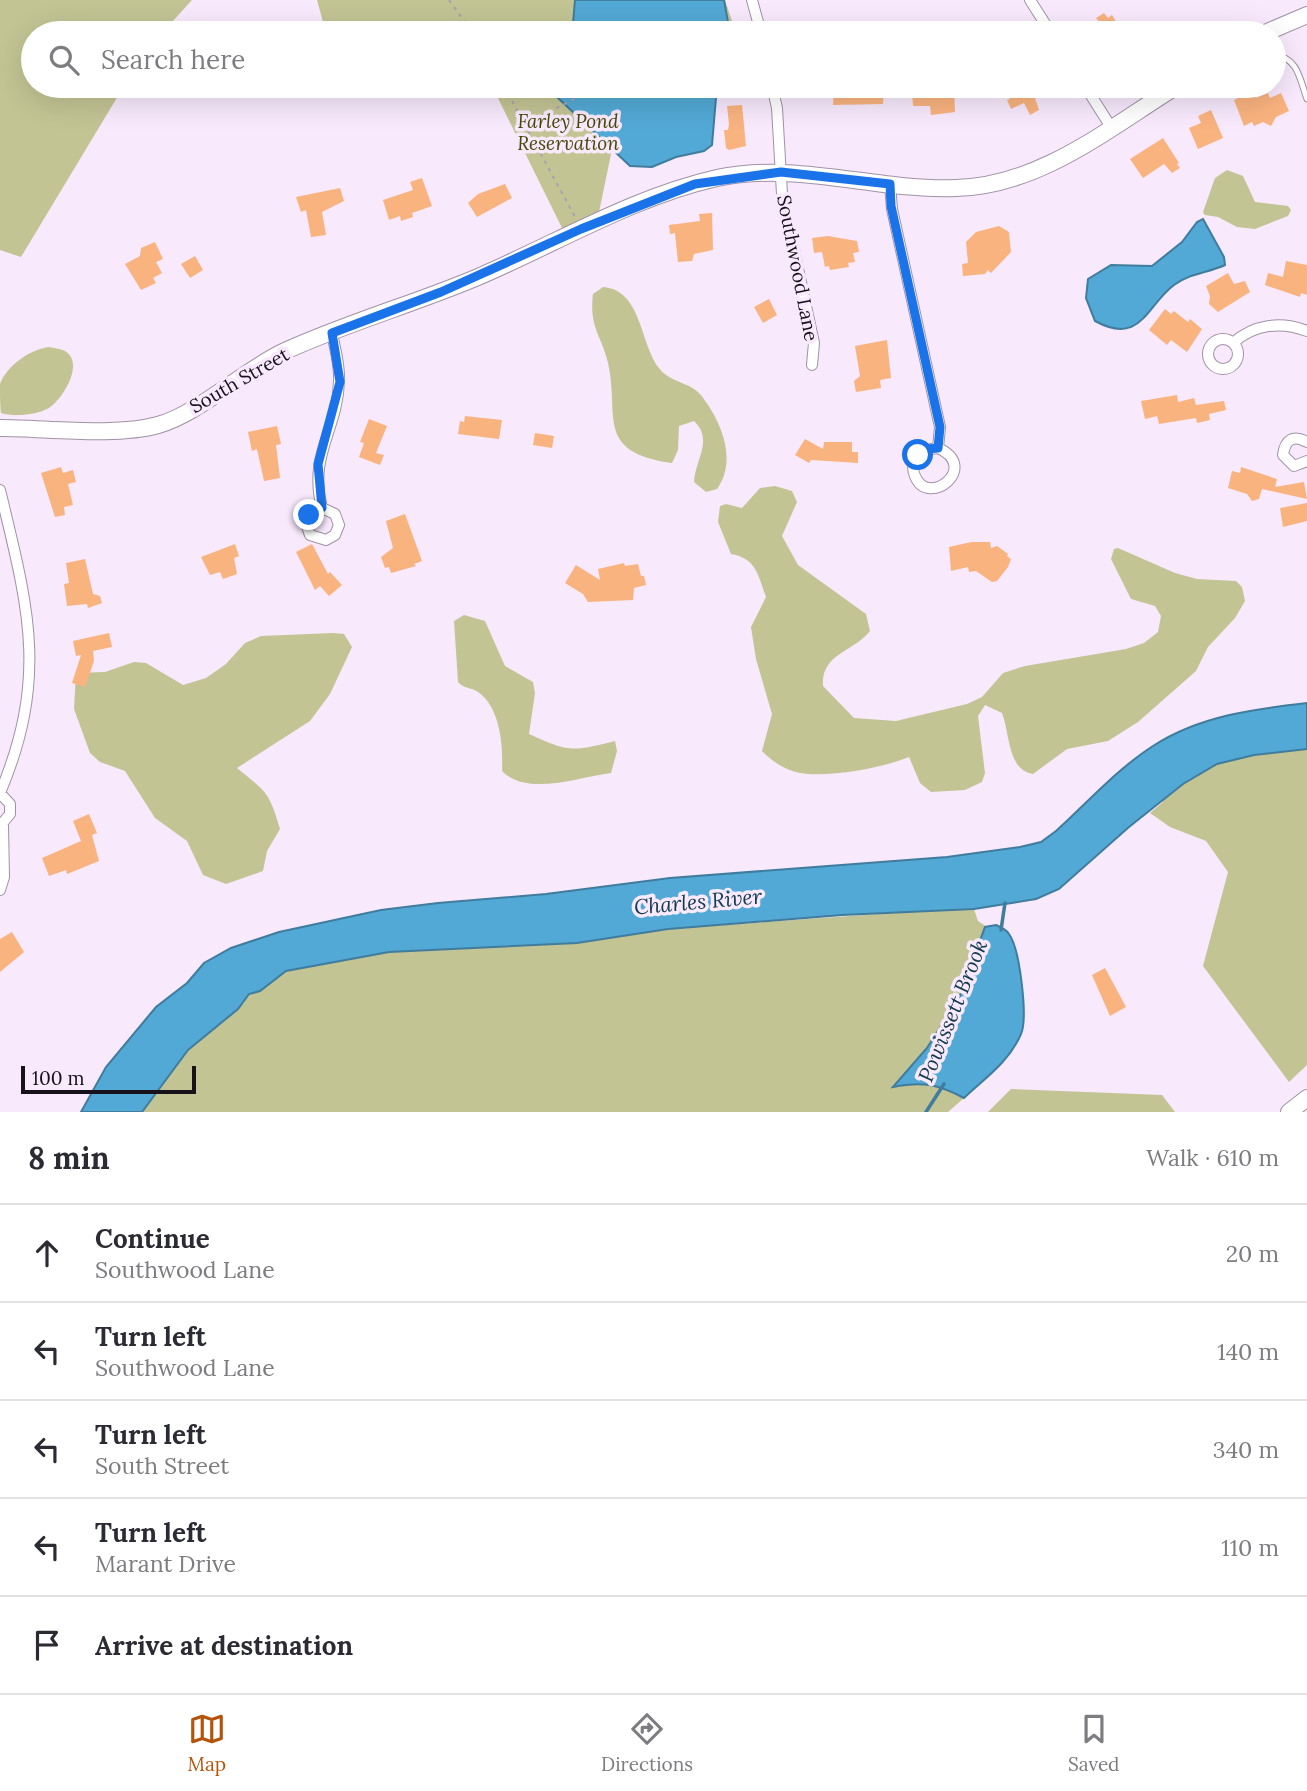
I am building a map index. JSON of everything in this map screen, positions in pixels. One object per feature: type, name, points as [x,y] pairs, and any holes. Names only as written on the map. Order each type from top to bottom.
[{"type":"street","points":[[752,0],[758,21]]},
{"type":"street","points":[[1030,0],[1043,21]]},
{"type":"street","points":[[1286,24],[1307,15]]},
{"type":"street","name":"Southwood Lane","points":[[775,98],[788,232],[814,343],[812,365]]},
{"type":"street","points":[[1093,98],[1111,127]]},
{"type":"street","name":"South Street","points":[[0,428],[131,429],[160,424],[265,361],[453,288],[581,229],[695,184],[730,176],[781,172],[890,184],[959,188],[1004,181],[1053,163],[1158,98]]},
{"type":"street","points":[[890,184],[891,206],[938,412],[938,448]]},
{"type":"street","points":[[1233,343],[1244,334],[1269,325],[1291,324],[1307,331]]},
{"type":"street","points":[[322,508],[318,464],[340,382],[332,333]]},
{"type":"street","points":[[1307,442],[1300,438],[1291,439],[1284,445],[1283,455],[1285,461],[1294,466],[1307,461]]},
{"type":"street","points":[[0,490],[22,579],[29,624],[31,664],[29,697],[21,733],[0,793],[10,804],[10,814],[1,826],[4,869],[0,890]]},
{"type":"street","points":[[1290,1112],[1307,1100]]},
{"type":"lane","points":[[1286,59],[1296,67],[1307,99]]},
{"type":"path","points":[[449,0],[465,21]]},
{"type":"path","points":[[511,98],[581,229]]},
{"type":"path","points":[[525,124],[576,98]]},
{"type":"green space","points":[[0,0],[192,0],[173,21],[21,21],[21,98],[117,98],[21,257],[0,250]]},
{"type":"green space","points":[[317,0],[725,0],[732,21],[323,21]]},
{"type":"green space","name":"Farley Pond Reservation","points":[[498,98],[651,98],[615,135],[599,212],[563,230]]},
{"type":"green space","points":[[1227,170],[1243,176],[1255,202],[1288,206],[1291,210],[1288,216],[1255,229],[1237,227],[1218,217],[1205,215],[1203,212],[1215,178]]},
{"type":"green space","points":[[603,287],[616,290],[633,308],[653,358],[663,373],[695,390],[708,404],[720,428],[726,453],[723,478],[717,489],[706,492],[694,482],[703,435],[694,421],[679,426],[678,450],[672,463],[647,458],[621,441],[615,429],[608,363],[593,315],[593,294]]},
{"type":"green space","points":[[49,347],[65,351],[73,364],[70,381],[60,397],[49,408],[32,414],[1,413],[0,384],[8,370],[27,355]]},
{"type":"green space","points":[[775,486],[792,491],[797,502],[782,536],[798,565],[866,614],[870,631],[833,660],[824,675],[823,686],[854,718],[896,721],[967,704],[982,697],[1003,673],[1025,666],[1126,649],[1144,643],[1158,632],[1161,616],[1155,606],[1131,599],[1111,559],[1114,549],[1118,548],[1175,573],[1197,579],[1236,581],[1242,587],[1245,601],[1235,618],[1208,647],[1196,671],[1138,722],[1108,741],[1067,749],[1033,774],[1018,766],[1002,713],[985,705],[978,716],[985,773],[982,782],[965,790],[931,792],[920,783],[909,757],[855,771],[800,773],[780,765],[762,751],[772,714],[756,659],[751,627],[766,597],[751,564],[746,559],[731,554],[718,522],[720,506],[726,504],[742,508],[760,488]]},
{"type":"green space","points":[[464,615],[485,621],[505,666],[533,682],[535,693],[529,734],[570,748],[615,741],[617,751],[611,773],[539,784],[513,779],[502,771],[501,740],[492,708],[478,692],[458,682],[454,621]]},
{"type":"green space","points":[[344,634],[352,647],[330,694],[310,721],[237,768],[265,793],[280,829],[267,851],[263,871],[226,884],[203,875],[187,841],[155,818],[125,771],[100,762],[90,753],[74,709],[76,673],[105,672],[134,662],[146,663],[183,685],[206,678],[226,664],[245,643],[261,636]]},
{"type":"green space","points":[[1307,742],[1307,1065],[1289,1082],[1203,966],[1228,872],[1206,841],[1170,827],[1150,813],[1163,802],[1159,799],[1212,762]]},
{"type":"green space","points":[[974,909],[978,921],[987,927],[959,998],[927,1048],[894,1086],[929,1084],[964,1098],[948,1112],[142,1112],[188,1050],[238,1009],[249,994],[260,991],[286,971],[389,952],[577,943],[668,929]]},
{"type":"green space","points":[[1011,1089],[1162,1095],[1175,1112],[988,1112]]},
{"type":"water","points":[[575,0],[724,0],[728,21],[573,21]]},
{"type":"water","points":[[558,98],[716,98],[712,145],[704,151],[676,157],[652,167],[630,166]]},
{"type":"water","points":[[1203,219],[1224,257],[1225,265],[1186,278],[1174,285],[1133,326],[1123,329],[1095,321],[1086,298],[1088,279],[1111,265],[1152,266],[1182,242],[1197,222]]},
{"type":"water","name":"Charles River","points":[[1307,703],[1307,749],[1254,755],[1217,764],[1183,784],[1059,889],[1036,899],[974,909],[842,915],[668,929],[577,943],[389,952],[286,971],[260,991],[249,994],[238,1009],[188,1050],[142,1112],[81,1112],[106,1067],[156,1007],[187,983],[204,963],[231,948],[279,932],[381,910],[546,894],[670,878],[947,857],[1020,847],[1041,842],[1056,831],[1127,765],[1171,736],[1189,727],[1227,716]]},
{"type":"water","points":[[996,925],[1009,934],[1019,968],[1024,1014],[1021,1034],[1016,1044],[996,1069],[964,1098],[930,1085],[893,1087],[927,1048],[959,998],[985,927]]},
{"type":"building","points":[[1104,13],[1108,18],[1112,15],[1116,21],[1098,21],[1096,18]]},
{"type":"building","points":[[833,98],[883,98],[883,104],[833,105]]},
{"type":"building","points":[[912,98],[954,98],[955,112],[931,115],[930,106],[913,106]]},
{"type":"building","points":[[1035,98],[1039,110],[1030,115],[1024,103],[1011,109],[1007,100]]},
{"type":"building","points":[[1283,98],[1289,111],[1276,117],[1271,126],[1263,122],[1254,126],[1252,122],[1244,126],[1234,100]]},
{"type":"building","points":[[742,105],[746,146],[729,150],[726,148],[724,130],[728,130],[729,124],[727,106]]},
{"type":"building","points":[[1211,110],[1223,138],[1198,149],[1189,128],[1201,123],[1198,116]]},
{"type":"building","points":[[1163,138],[1180,168],[1172,173],[1164,164],[1143,178],[1130,159]]},
{"type":"building","points":[[422,178],[432,206],[412,213],[413,217],[401,221],[400,216],[389,220],[383,200],[413,190],[410,182]]},
{"type":"building","points":[[505,184],[512,198],[477,217],[468,203],[478,194]]},
{"type":"building","points":[[340,188],[344,201],[322,212],[326,235],[311,237],[306,210],[301,212],[296,197]]},
{"type":"building","points":[[712,213],[713,250],[694,254],[692,261],[678,262],[675,233],[670,234],[669,225],[700,221],[699,214]]},
{"type":"building","points":[[999,226],[1009,232],[1011,252],[991,273],[988,270],[985,274],[963,276],[962,264],[968,263],[966,242],[976,232]]},
{"type":"building","points":[[828,236],[857,241],[859,252],[853,253],[855,262],[848,263],[849,267],[830,270],[829,266],[825,267],[822,252],[814,253],[812,238]]},
{"type":"building","points":[[155,242],[163,259],[156,262],[162,273],[153,278],[156,283],[141,290],[125,264],[140,256],[141,248]]},
{"type":"building","points":[[195,256],[203,270],[190,278],[181,264]]},
{"type":"building","points":[[1286,261],[1307,265],[1307,295],[1301,293],[1300,297],[1265,285],[1268,273],[1283,277]]},
{"type":"building","points":[[1228,273],[1234,284],[1245,281],[1250,292],[1218,312],[1209,304],[1210,296],[1206,286]]},
{"type":"building","points":[[769,299],[777,315],[763,323],[754,307]]},
{"type":"building","points":[[1165,309],[1171,314],[1174,311],[1188,322],[1190,319],[1202,329],[1187,352],[1171,340],[1167,345],[1149,330]]},
{"type":"building","points":[[887,340],[891,378],[880,380],[881,388],[856,392],[854,381],[860,376],[855,346]]},
{"type":"building","points":[[1177,395],[1178,402],[1194,398],[1196,405],[1224,401],[1226,410],[1209,414],[1210,420],[1197,423],[1196,418],[1159,424],[1157,416],[1145,419],[1141,401]]},
{"type":"building","points":[[465,416],[502,420],[499,439],[458,434],[460,421],[464,422]]},
{"type":"building","points":[[369,419],[387,426],[376,453],[384,455],[380,465],[359,457],[364,443],[360,442]]},
{"type":"building","points":[[277,426],[281,444],[276,445],[280,478],[264,481],[257,449],[252,451],[248,432]]},
{"type":"building","points":[[535,433],[554,436],[552,448],[533,445]]},
{"type":"building","points":[[805,439],[823,449],[824,442],[852,442],[852,452],[858,452],[858,463],[811,460],[809,463],[795,455]]},
{"type":"building","points":[[61,467],[63,473],[73,470],[76,482],[68,484],[73,505],[64,507],[65,515],[55,517],[41,473]]},
{"type":"building","points":[[1241,467],[1277,479],[1275,487],[1304,482],[1307,499],[1262,489],[1259,499],[1252,501],[1247,494],[1228,488],[1232,471],[1240,473]]},
{"type":"building","points":[[1307,503],[1307,521],[1283,527],[1280,508]]},
{"type":"building","points":[[405,514],[422,561],[414,564],[416,566],[391,573],[389,567],[385,568],[381,557],[393,548],[386,521]]},
{"type":"building","points":[[971,542],[990,542],[991,548],[997,546],[1008,554],[1011,559],[1008,567],[997,581],[992,582],[976,571],[969,572],[968,567],[951,571],[949,547]]},
{"type":"building","points":[[235,544],[239,556],[234,558],[237,574],[223,579],[220,572],[210,575],[201,557]]},
{"type":"building","points":[[312,544],[328,574],[330,572],[342,585],[329,596],[320,586],[315,590],[296,552]]},
{"type":"building","points":[[85,559],[93,594],[100,596],[102,603],[88,608],[87,604],[67,606],[64,584],[69,583],[66,563]]},
{"type":"building","points":[[624,563],[625,566],[638,564],[641,576],[644,576],[646,585],[634,588],[633,600],[588,602],[583,594],[565,583],[576,565],[600,580],[598,569]]},
{"type":"building","points":[[109,633],[112,647],[93,651],[94,661],[85,687],[72,683],[81,655],[76,656],[73,641]]},
{"type":"building","points":[[89,814],[97,833],[92,835],[99,861],[67,874],[66,870],[49,876],[42,858],[81,841],[73,821]]},
{"type":"building","points":[[12,932],[24,952],[0,972],[0,939]]},
{"type":"building","points":[[1105,968],[1126,1007],[1110,1016],[1092,975]]},
{"type":"waterway","name":"Powissett Brook","points":[[1001,930],[1005,903]]},
{"type":"waterway","name":"Powissett Brook","points":[[926,1112],[944,1084]]},
{"type":"route","points":[[309,515],[322,508],[318,495],[318,464],[340,382],[332,333],[441,292],[669,192],[721,178],[749,174],[803,173],[890,184],[891,206],[940,427],[938,448],[928,449],[918,455]]}]
